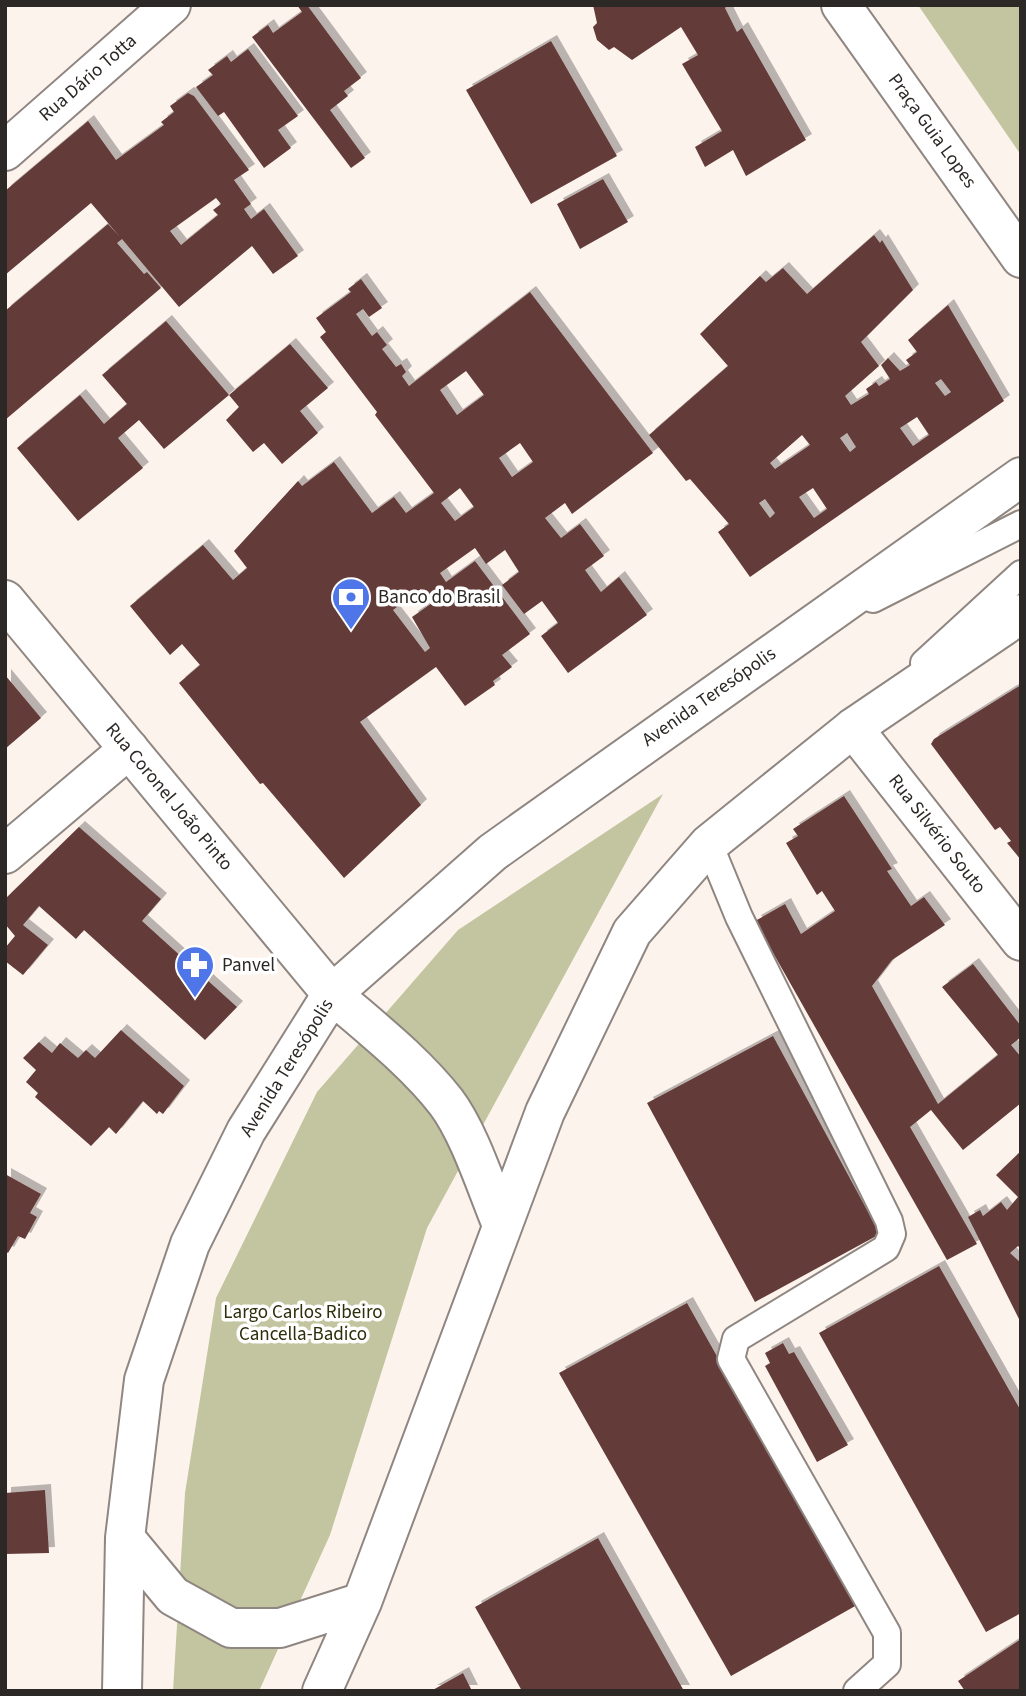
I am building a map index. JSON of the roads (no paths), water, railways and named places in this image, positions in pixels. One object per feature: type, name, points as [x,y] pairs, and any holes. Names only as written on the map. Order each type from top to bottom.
[{"type":"main road","name":"Rua Dário Totta","points":[[5,151],[172,5]]},
{"type":"main road","name":"Praça Guia Lopes","points":[[841,5],[1021,258]]},
{"type":"main road","name":"Avenida Teresópolis","points":[[122,1691],[125,1538],[144,1380],[190,1244],[246,1131],[332,994],[493,852],[1021,477]]},
{"type":"main road","name":"Rua Coronel João Pinto","points":[[5,600],[332,994],[397,1049],[447,1103],[474,1157],[502,1225]]},
{"type":"main road","points":[[322,1691],[362,1602],[545,1112],[632,932],[709,844],[853,728],[1021,614]]},
{"type":"main road","name":"Rua Silvério Souto","points":[[853,728],[1021,941]]},
{"type":"main road","points":[[5,854],[129,749]]},
{"type":"main road","points":[[125,1538],[173,1596],[231,1628],[280,1628],[362,1602]]},
{"type":"lane","name":"Avenida Teresópolis","points":[[782,646],[1021,524]]},
{"type":"lane","points":[[853,728],[1021,574]]},
{"type":"lane","points":[[709,844],[739,917],[889,1221],[892,1234],[886,1248],[736,1339],[731,1359],[887,1633],[887,1664],[857,1691]]},
{"type":"place","name":"Banco do Brasil","points":[[351,631]]},
{"type":"place","name":"Panvel","points":[[195,999]]},
{"type":"park label","name":"Largo Carlos Ribeiro Cancella-Badico","points":[[303,1323]]}]
